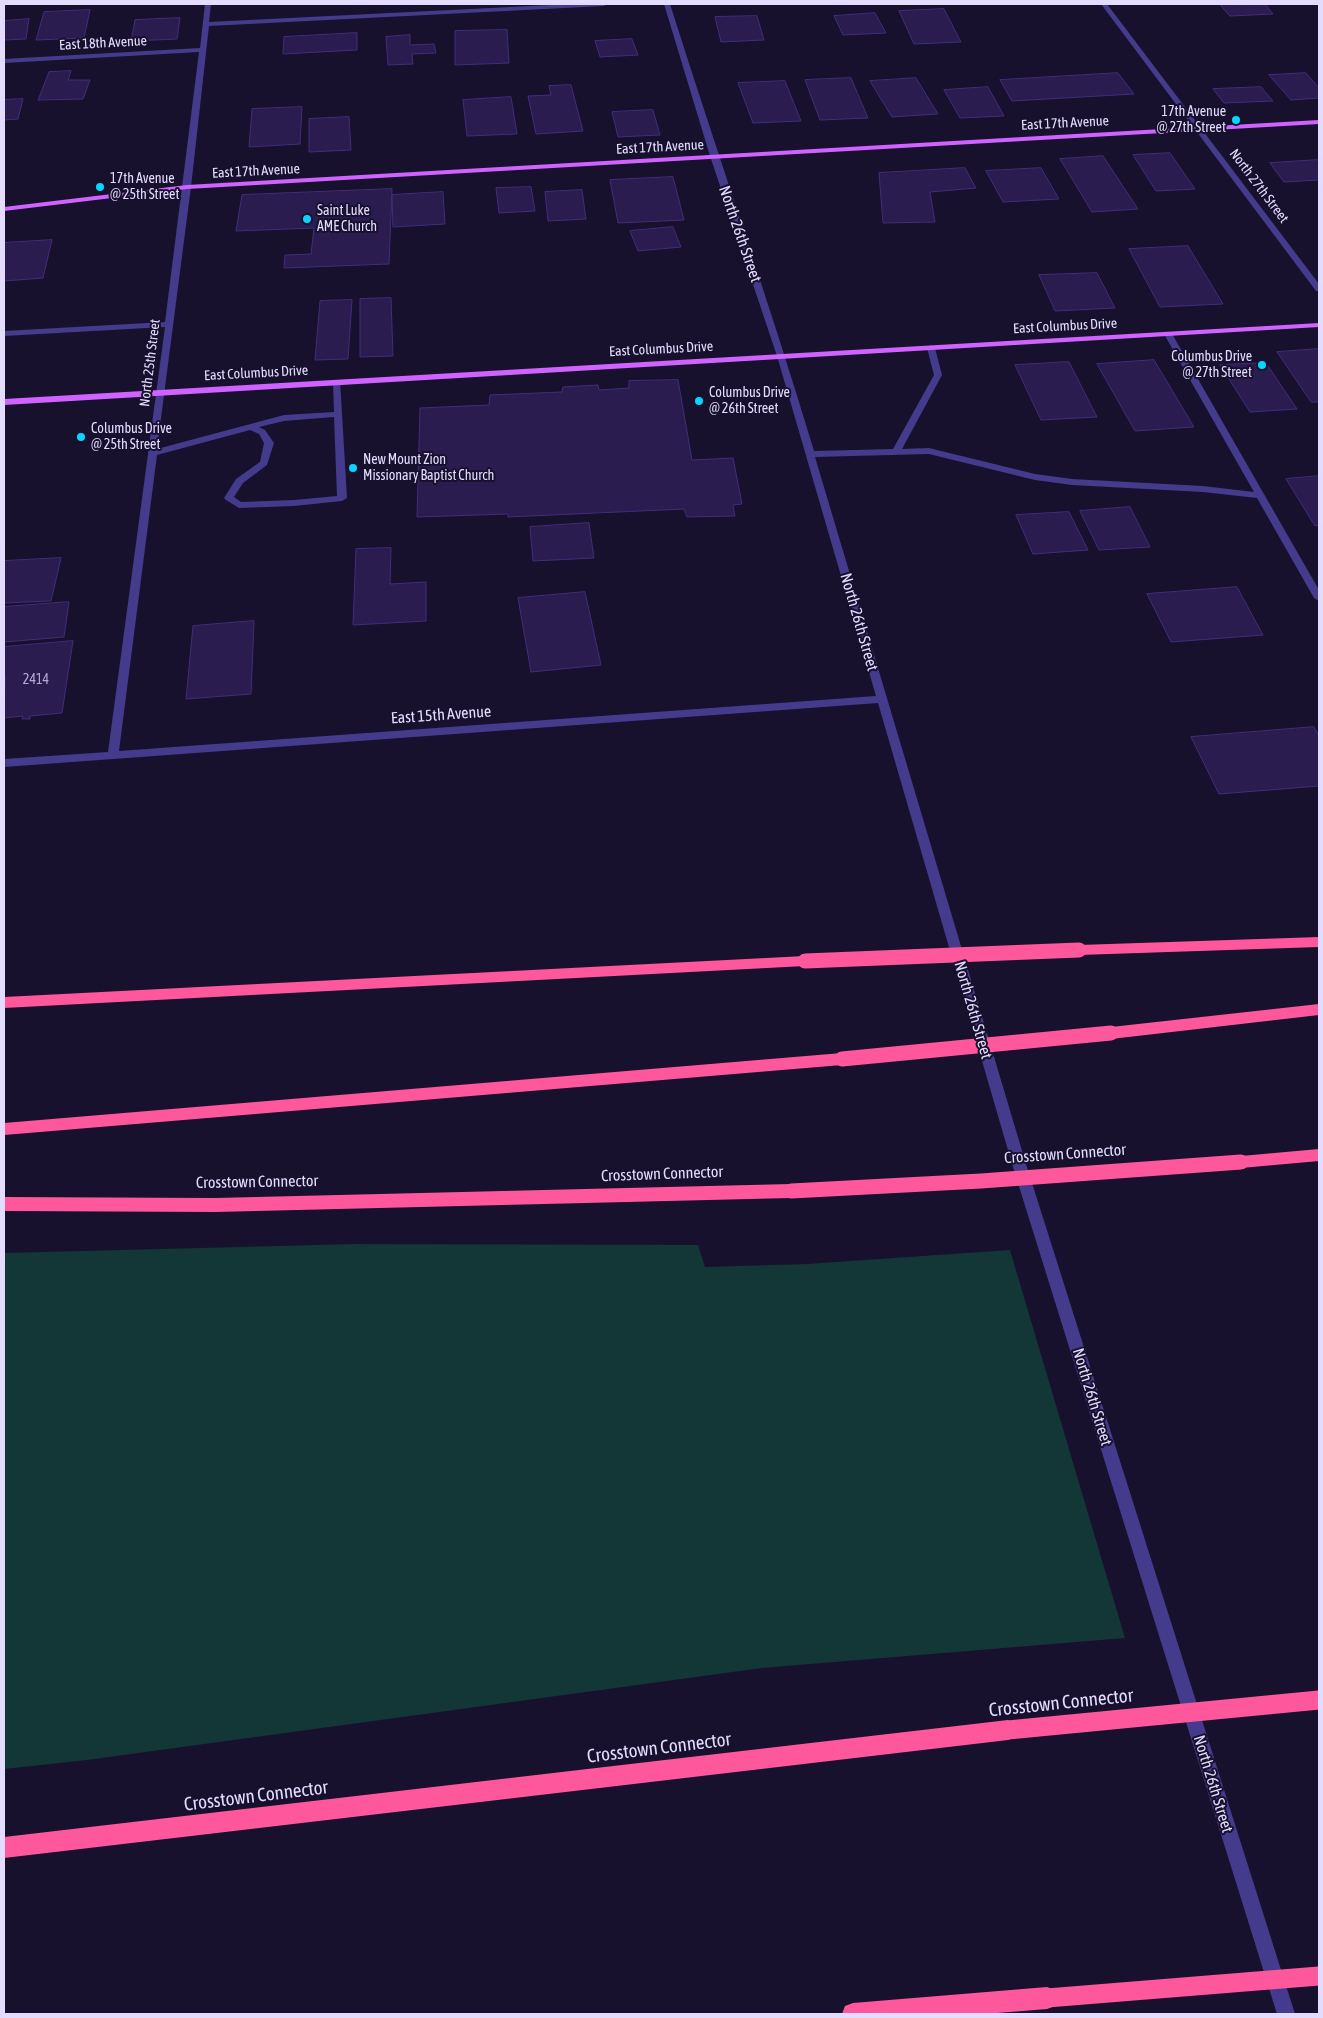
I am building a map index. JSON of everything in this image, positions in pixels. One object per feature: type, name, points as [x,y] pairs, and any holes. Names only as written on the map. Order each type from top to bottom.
[{"type":"highway","points":[[4,1003],[805,960],[1319,942]]},
{"type":"highway","points":[[4,1129],[842,1059],[1111,1033],[1319,1009]]},
{"type":"highway","name":"Crosstown Connector","points":[[4,1204],[215,1205],[791,1191],[991,1180],[1319,1155]]},
{"type":"highway","name":"Crosstown Connector","points":[[4,1848],[1008,1730],[1319,1700]]},
{"type":"highway","points":[[853,2014],[1319,1976]]},
{"type":"main road","name":"East 17th Avenue","points":[[4,209],[187,187],[1319,122]]},
{"type":"main road","name":"East Columbus Drive","points":[[4,402],[1319,325]]},
{"type":"street","name":"North 25th Street","points":[[113,755],[187,187],[208,4]]},
{"type":"street","points":[[206,24],[604,4]]},
{"type":"street","name":"North 26th Street","points":[[667,4],[714,156],[781,356],[1022,1174],[1286,2014]]},
{"type":"street","name":"North 27th Street","points":[[1104,4],[1319,289]]},
{"type":"street","name":"East 18th Avenue","points":[[4,61],[203,50]]},
{"type":"street","points":[[4,333],[169,324]]},
{"type":"street","points":[[1168,334],[1319,598]]},
{"type":"street","points":[[896,451],[938,375],[931,348]]},
{"type":"street","points":[[251,427],[262,432],[269,443],[264,463],[239,481],[229,498],[239,505],[276,504],[342,498],[337,382]]},
{"type":"street","points":[[152,453],[284,418],[339,414]]},
{"type":"street","points":[[810,454],[929,451],[1035,477],[1063,481],[1203,489],[1260,496]]},
{"type":"street","name":"East 15th Avenue","points":[[4,763],[881,699]]},
{"type":"green space","points":[[355,1244],[698,1245],[705,1267],[807,1264],[1010,1250],[1125,1638],[762,1668],[87,1760],[4,1769],[4,1253]]},
{"type":"building","points":[[1220,4],[1265,4],[1273,14],[1230,16]]},
{"type":"building","points":[[944,9],[961,42],[914,44],[899,11]]},
{"type":"building","points":[[90,10],[84,38],[36,40],[44,12]]},
{"type":"building","points":[[875,13],[886,33],[843,35],[834,16]]},
{"type":"building","points":[[757,16],[764,40],[721,42],[715,17]]},
{"type":"building","points":[[180,18],[177,39],[131,41],[135,20]]},
{"type":"building","points":[[29,19],[26,39],[4,40],[4,21]]},
{"type":"building","points":[[507,30],[509,63],[455,65],[455,31]]},
{"type":"building","points":[[357,33],[357,50],[283,54],[284,37]]},
{"type":"building","points":[[410,35],[410,45],[434,44],[436,53],[412,54],[413,64],[388,65],[386,37]]},
{"type":"building","points":[[632,39],[638,55],[600,57],[595,41]]},
{"type":"building","points":[[71,71],[68,80],[90,80],[83,99],[38,100],[49,72]]},
{"type":"building","points":[[1118,73],[1134,94],[1012,101],[1000,80]]},
{"type":"building","points":[[1306,73],[1319,88],[1319,98],[1291,100],[1269,75]]},
{"type":"building","points":[[851,78],[868,118],[820,120],[805,80]]},
{"type":"building","points":[[916,78],[938,114],[892,117],[870,81]]},
{"type":"building","points":[[785,81],[801,121],[753,123],[738,83]]},
{"type":"building","points":[[571,85],[583,131],[536,134],[528,96],[551,95],[549,86]]},
{"type":"building","points":[[988,87],[1004,116],[960,118],[944,90]]},
{"type":"building","points":[[1261,87],[1273,101],[1224,103],[1213,89]]},
{"type":"building","points":[[511,97],[517,134],[467,136],[463,100]]},
{"type":"building","points":[[23,99],[18,119],[4,120],[4,100]]},
{"type":"building","points":[[302,107],[300,144],[249,147],[252,109]]},
{"type":"building","points":[[653,110],[660,135],[618,137],[612,112]]},
{"type":"building","points":[[349,117],[351,150],[309,152],[309,119]]},
{"type":"building","points":[[1170,153],[1195,189],[1156,191],[1133,155]]},
{"type":"building","points":[[1103,156],[1138,209],[1092,212],[1060,159]]},
{"type":"building","points":[[1319,160],[1319,180],[1284,182],[1270,163]]},
{"type":"building","points":[[965,168],[976,188],[930,192],[935,222],[883,223],[879,173]]},
{"type":"building","points":[[1041,168],[1059,199],[1003,202],[986,171]]},
{"type":"building","points":[[673,177],[684,220],[618,223],[610,180]]},
{"type":"building","points":[[531,187],[535,211],[499,213],[496,188]]},
{"type":"building","points":[[392,189],[389,264],[284,268],[285,255],[311,254],[314,228],[236,231],[242,195]]},
{"type":"building","points":[[582,190],[586,219],[548,221],[545,192]]},
{"type":"building","points":[[443,192],[445,224],[393,227],[392,195]]},
{"type":"building","points":[[673,227],[681,247],[638,251],[630,231]]},
{"type":"building","points":[[52,240],[43,278],[4,281],[4,243]]},
{"type":"building","points":[[1188,246],[1223,304],[1160,307],[1129,249]]},
{"type":"building","points":[[1097,273],[1115,308],[1055,311],[1039,275]]},
{"type":"building","points":[[391,298],[393,356],[360,357],[360,299]]},
{"type":"building","points":[[352,300],[348,359],[315,360],[320,301]]},
{"type":"building","points":[[1319,349],[1319,402],[1311,402],[1277,352]]},
{"type":"building","points":[[1154,360],[1194,427],[1135,431],[1097,364]]},
{"type":"building","points":[[1069,362],[1097,417],[1041,420],[1015,365]]},
{"type":"building","points":[[1266,363],[1297,409],[1250,412],[1220,365]]},
{"type":"building","points":[[678,380],[692,460],[733,458],[742,504],[733,505],[735,516],[687,517],[684,509],[508,517],[508,514],[417,517],[420,408],[489,405],[490,395],[562,392],[563,387],[598,385],[599,390],[629,388],[629,381]]},
{"type":"building","points":[[1319,476],[1319,525],[1315,526],[1286,479]]},
{"type":"building","points":[[1130,507],[1150,547],[1099,550],[1080,511]]},
{"type":"building","points":[[1069,512],[1088,550],[1033,554],[1016,515]]},
{"type":"building","points":[[589,523],[594,558],[533,561],[530,527]]},
{"type":"building","points":[[391,548],[390,584],[426,582],[426,621],[353,625],[356,549]]},
{"type":"building","points":[[61,558],[51,601],[4,603],[4,561]]},
{"type":"building","points":[[1237,587],[1263,635],[1171,642],[1147,594]]},
{"type":"building","points":[[585,592],[601,665],[531,672],[518,598]]},
{"type":"building","points":[[69,602],[64,637],[4,642],[4,607]]},
{"type":"building","points":[[254,621],[251,694],[186,699],[193,626]]},
{"type":"building","points":[[73,641],[62,713],[30,716],[30,719],[22,719],[23,716],[4,718],[4,647]]},
{"type":"building","points":[[1314,727],[1319,736],[1319,786],[1219,794],[1191,737]]},
{"type":"place","name":"17th Avenue @ 27th Street","points":[[1236,120]]},
{"type":"place","name":"17th Avenue @ 25th Street","points":[[100,187]]},
{"type":"place","name":"Saint Luke AME Church","points":[[307,219]]},
{"type":"place","name":"Columbus Drive @ 27th Street","points":[[1262,365]]},
{"type":"place","name":"Columbus Drive @ 26th Street","points":[[699,401]]},
{"type":"place","name":"Columbus Drive @ 25th Street","points":[[81,437]]},
{"type":"place","name":"New Mount Zion Missionary Baptist Church","points":[[353,468]]}]
